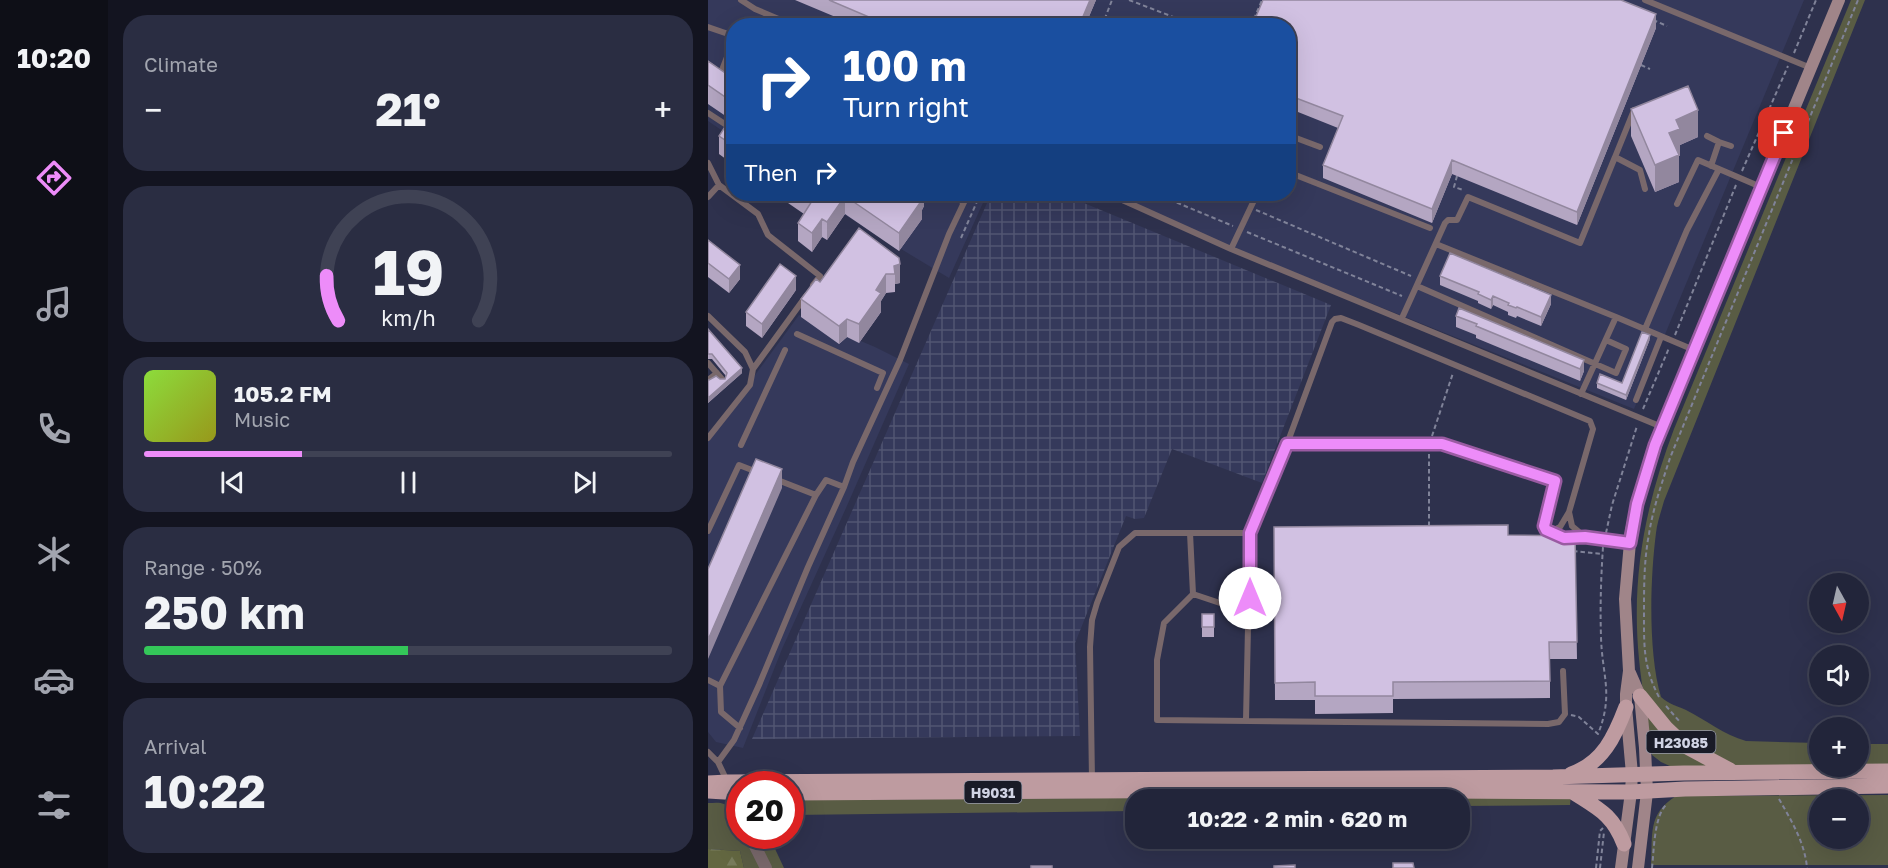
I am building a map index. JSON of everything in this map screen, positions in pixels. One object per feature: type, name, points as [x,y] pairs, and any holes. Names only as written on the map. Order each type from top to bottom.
[{"type":"main road","name":"Н23085","points":[[1639,774],[1626,707],[1629,671],[1625,599],[1630,543],[1637,504],[1662,427],[1839,0]]},
{"type":"main road","name":"Н23085","points":[[1629,671],[1640,696],[1684,746],[1735,772]]},
{"type":"main road","name":"Н23085","points":[[1639,774],[1640,696]]},
{"type":"main road","name":"Н23085","points":[[1553,777],[1585,769],[1598,757],[1616,733],[1626,707]]},
{"type":"main road","name":"Н9031","points":[[804,788],[1888,771]]},
{"type":"main road","points":[[1638,868],[1647,792],[1639,774]]},
{"type":"main road","points":[[1621,868],[1631,792],[1639,774]]},
{"type":"main road","name":"Н9031","points":[[708,783],[726,788]]},
{"type":"main road","name":"Н9031","points":[[804,793],[1092,785],[1572,792],[1888,786]]},
{"type":"main road","name":"Н9031","points":[[708,791],[726,790]]},
{"type":"main road","points":[[1572,792],[1596,806],[1609,817],[1619,830],[1624,844]]},
{"type":"street","points":[[756,849],[766,868]]},
{"type":"lane","points":[[741,0],[776,18]]},
{"type":"lane","points":[[1645,0],[1811,69]]},
{"type":"lane","points":[[708,27],[726,35]]},
{"type":"lane","points":[[720,75],[726,59]]},
{"type":"lane","points":[[1402,318],[1445,223],[1449,220],[1457,220],[1468,197],[1580,243],[1635,110]]},
{"type":"lane","points":[[708,113],[726,125]]},
{"type":"lane","points":[[1707,135],[1731,146]]},
{"type":"lane","points":[[1296,138],[1320,147]]},
{"type":"lane","points":[[1711,166],[1719,142]]},
{"type":"lane","points":[[1615,157],[1640,170],[1645,189]]},
{"type":"lane","points":[[1677,204],[1698,160],[1762,188]]},
{"type":"lane","points":[[708,163],[719,184],[726,189]]},
{"type":"lane","points":[[1645,329],[1687,230],[1719,168]]},
{"type":"lane","points":[[1296,175],[1430,228]]},
{"type":"lane","points":[[708,197],[719,184]]},
{"type":"lane","points":[[708,438],[750,385],[753,369],[820,276],[768,235],[758,214],[741,201]]},
{"type":"lane","points":[[1125,201],[1231,249],[1662,427]]},
{"type":"lane","points":[[1231,249],[1253,201]]},
{"type":"lane","points":[[718,762],[734,741],[740,728],[853,462],[900,360],[963,202]]},
{"type":"lane","points":[[1436,244],[1694,350]]},
{"type":"lane","points":[[1418,283],[1616,373],[1626,349],[1606,340]]},
{"type":"lane","points":[[708,316],[745,352],[753,369]]},
{"type":"lane","points":[[1581,394],[1616,317]]},
{"type":"lane","points":[[1250,598],[1250,533],[1335,319],[1341,318],[1359,325],[1590,421],[1593,429],[1569,512],[1560,527],[1550,532]]},
{"type":"lane","points":[[797,334],[883,373],[877,388]]},
{"type":"lane","points":[[1636,400],[1661,337]]},
{"type":"lane","points":[[741,446],[786,350]]},
{"type":"lane","points":[[708,363],[722,379]]},
{"type":"lane","points":[[708,380],[717,373]]},
{"type":"lane","points":[[1287,444],[1442,444],[1555,481],[1544,526],[1546,530],[1564,538],[1585,537],[1630,543]]},
{"type":"lane","points":[[708,531],[739,465],[761,473]]},
{"type":"lane","points":[[772,478],[816,495]]},
{"type":"lane","points":[[740,728],[721,712],[720,686],[816,495],[826,480],[844,487]]},
{"type":"lane","points":[[1569,512],[1572,526],[1585,537]]},
{"type":"lane","points":[[1092,785],[1090,647],[1092,620],[1119,547],[1135,533],[1250,533]]},
{"type":"lane","points":[[1190,533],[1193,594],[1164,624],[1157,660],[1157,720],[1548,724],[1559,722],[1565,714],[1563,671]]},
{"type":"lane","points":[[1193,594],[1226,605],[1248,627],[1246,720]]},
{"type":"lane","points":[[708,680],[720,686]]},
{"type":"lane","points":[[708,752],[718,762],[726,777]]},
{"type":"path","points":[[1105,18],[1112,0]]},
{"type":"path","points":[[1129,0],[1176,18]]},
{"type":"path","points":[[1254,18],[1262,0]]},
{"type":"path","points":[[1659,698],[1650,681],[1644,639],[1645,562],[1658,495],[1670,458],[1858,0]]},
{"type":"path","points":[[1648,17],[1667,26]]},
{"type":"path","points":[[1641,65],[1650,69]]},
{"type":"path","points":[[1458,176],[1454,186],[1468,192],[1468,197]]},
{"type":"path","points":[[961,238],[977,201]]},
{"type":"path","points":[[1173,201],[1410,300]]},
{"type":"path","points":[[1250,207],[1418,283]]},
{"type":"path","points":[[1429,526],[1429,444],[1456,365]]},
{"type":"path","points":[[1573,551],[1603,554]]},
{"type":"path","points":[[1665,704],[1685,728]]},
{"type":"path","points":[[1565,714],[1579,717],[1598,734]]},
{"type":"path","points":[[1779,797],[1793,825],[1806,858],[1807,868]]},
{"type":"path","points":[[1652,868],[1658,818],[1664,805],[1674,800]]},
{"type":"path","points":[[1598,868],[1600,831],[1604,826]]},
{"type":"shaded area","points":[[708,0],[1804,0],[1634,409],[1116,201],[1296,201],[1296,18],[726,18],[726,133],[708,121]]},
{"type":"shaded area","points":[[822,201],[984,201],[949,278]]},
{"type":"shaded area","points":[[988,201],[1079,201],[1331,305],[1262,483],[1172,449],[1144,518],[1135,519],[1126,516],[1075,643],[1080,736],[752,739]]},
{"type":"shaded area","points":[[799,315],[909,364],[782,649],[743,748],[716,742],[708,732],[708,439]]},
{"type":"green space","points":[[1851,0],[1865,0],[1664,501],[1657,529],[1652,572],[1652,638],[1661,697],[1746,741],[1809,743],[1809,766],[1672,767],[1652,755],[1639,659],[1637,599],[1648,514],[1674,429]]},
{"type":"green space","points":[[1869,744],[1888,744],[1888,766],[1869,766]]},
{"type":"green space","points":[[1571,795],[1570,805],[1470,806],[1470,796]]},
{"type":"green space","points":[[1809,795],[1809,849],[1869,849],[1869,795],[1888,795],[1888,865],[1651,865],[1653,826],[1660,810],[1676,796]]},
{"type":"green space","points":[[1125,798],[1125,811],[804,815],[804,800]]},
{"type":"green space","points":[[708,803],[722,803],[726,805],[726,849],[751,849],[760,868],[744,868],[740,851],[708,849]]},
{"type":"green space","points":[[708,849],[740,851],[744,868],[708,868]]},
{"type":"green space","points":[[762,849],[775,849],[784,868],[771,868]]},
{"type":"building","points":[[829,0],[1090,0],[1082,18],[871,18]]},
{"type":"building","points":[[1263,0],[1621,0],[1656,14],[1577,212],[1452,160],[1432,209],[1323,165],[1343,116],[1296,98],[1296,18],[1255,18]]},
{"type":"building","points":[[708,61],[726,73],[726,97],[708,85]]},
{"type":"building","points":[[1688,86],[1698,110],[1676,120],[1680,129],[1669,133],[1679,155],[1655,165],[1631,109]]},
{"type":"building","points":[[726,125],[726,141],[719,136]]},
{"type":"building","points":[[812,201],[842,201],[827,222],[822,219],[812,233],[798,223]]},
{"type":"building","points":[[852,201],[921,201],[899,233]]},
{"type":"building","points":[[859,228],[899,258],[900,264],[894,266],[895,274],[886,274],[876,290],[881,293],[859,324],[847,319],[839,326],[801,299],[816,279],[820,282]]},
{"type":"building","points":[[708,240],[740,265],[729,279],[708,263]]},
{"type":"building","points":[[1450,253],[1551,295],[1541,317],[1508,305],[1509,303],[1493,296],[1491,300],[1478,294],[1479,292],[1440,276]]},
{"type":"building","points":[[780,264],[796,276],[762,324],[746,312]]},
{"type":"building","points":[[1459,308],[1584,360],[1580,369],[1456,316]]},
{"type":"building","points":[[708,329],[742,368],[708,398],[708,380],[716,376],[725,379],[727,373],[712,354],[708,354]]},
{"type":"building","points":[[1642,332],[1650,335],[1626,395],[1597,383],[1600,374],[1622,383]]},
{"type":"building","points":[[756,459],[782,469],[708,640],[708,569]]},
{"type":"building","points":[[1508,525],[1508,535],[1575,536],[1577,642],[1549,642],[1550,681],[1393,682],[1393,696],[1315,696],[1315,682],[1275,683],[1274,527]]},
{"type":"building","points":[[1202,614],[1214,614],[1214,627],[1202,627]]},
{"type":"building","points":[[1393,863],[1413,863],[1414,868],[1393,868]]},
{"type":"building","points":[[1295,865],[1295,868],[1274,868],[1274,866]]},
{"type":"building","points":[[1031,866],[1052,866],[1052,868],[1031,868]]},
{"type":"route","points":[[1250,598],[1250,533],[1287,444],[1442,444],[1555,481],[1544,526],[1546,530],[1564,538],[1585,537],[1630,543],[1637,504],[1655,445],[1784,133]]}]
